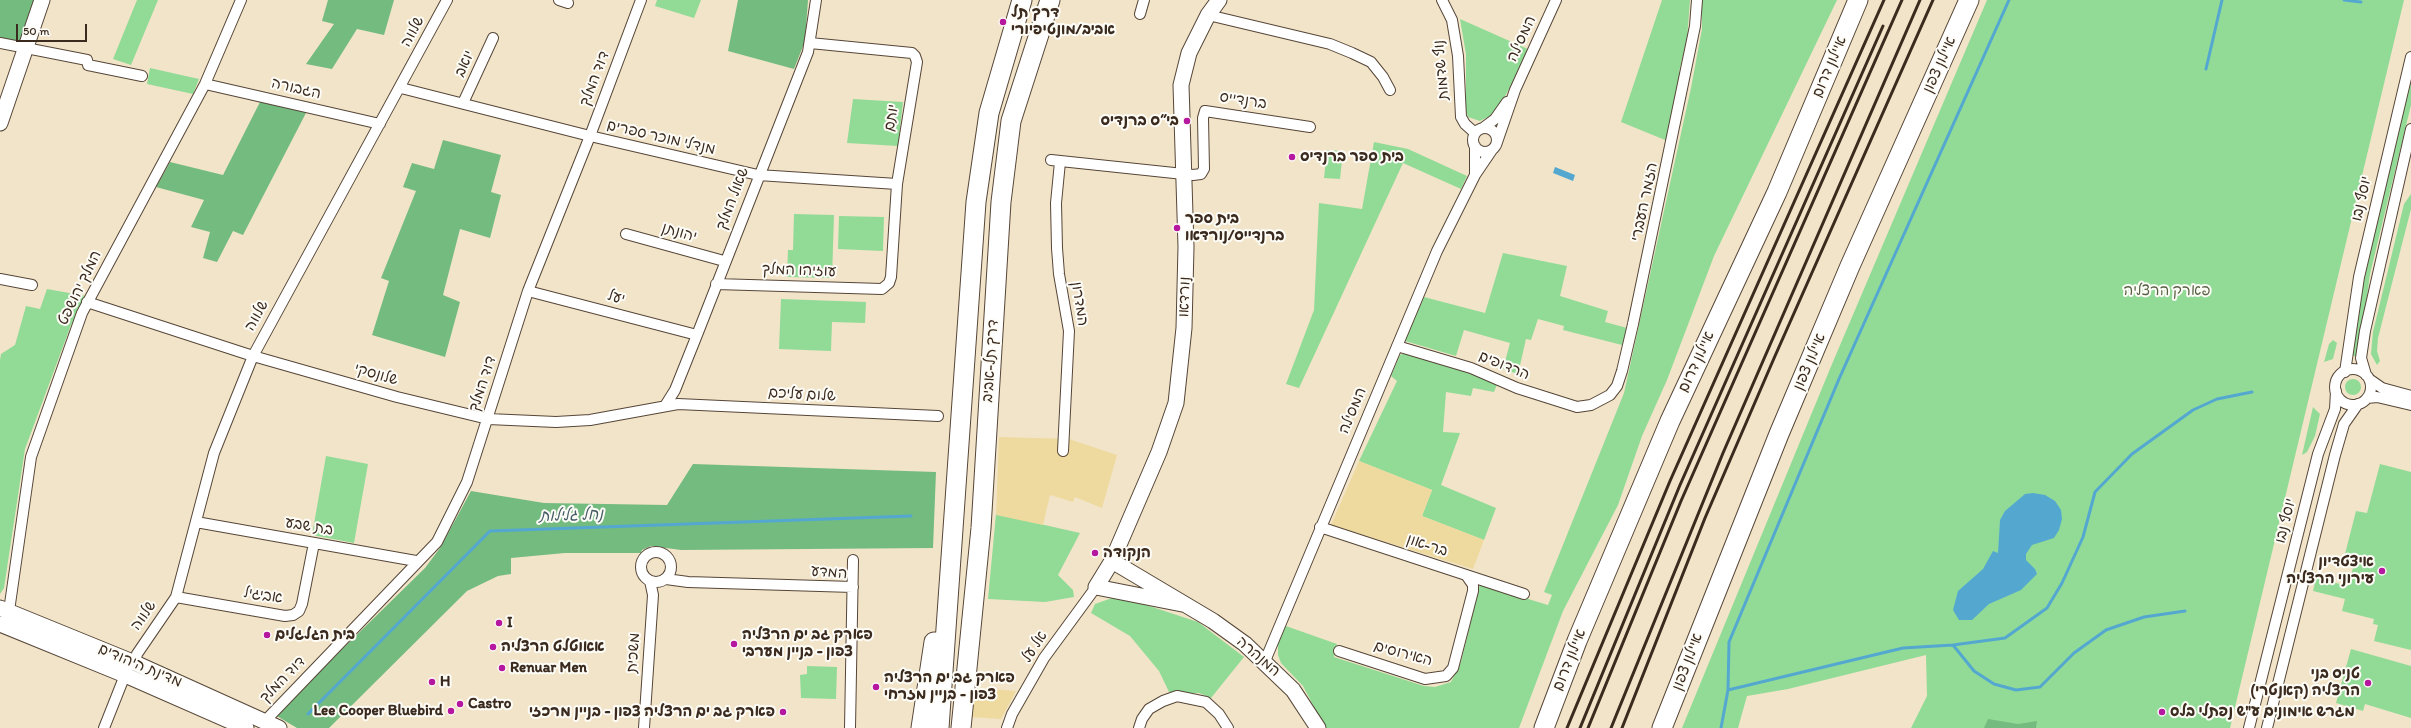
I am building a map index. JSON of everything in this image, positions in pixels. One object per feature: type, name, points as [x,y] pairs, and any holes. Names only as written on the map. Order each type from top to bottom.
[{"type":"highway","name":"דרך תל-אביב","points":[[939,728],[976,202],[989,113],[1022,0]]},
{"type":"highway","name":"דרך תל-אביב","points":[[961,728],[981,528],[1002,202],[1010,128],[1050,0]]},
{"type":"highway","name":"איילון דרום","points":[[1544,728],[1577,641],[1670,421],[1777,192],[1858,0]]},
{"type":"highway","name":"איילון צפון","points":[[1662,728],[1788,412],[1850,266],[1969,0]]},
{"type":"highway","points":[[922,728],[958,471]]},
{"type":"street","points":[[0,123],[24,49],[42,0]]},
{"type":"street","name":"המלך יהושפט","points":[[4,610],[31,457],[87,302],[205,84],[241,0]]},
{"type":"street","name":"שלווה","points":[[135,663],[136,654],[176,597],[214,453],[253,356],[401,88],[447,0]]},
{"type":"street","name":"דוד המלך","points":[[265,721],[416,561],[427,554],[437,542],[467,482],[528,291],[590,136],[641,0]]},
{"type":"street","name":"שאול המלך","points":[[665,406],[674,390],[697,335],[724,261],[810,43],[816,0]]},
{"type":"street","points":[[1140,14],[1144,0]]},
{"type":"street","name":"נורדאו","points":[[1096,586],[1112,561],[1159,452],[1176,403],[1185,293],[1186,247],[1180,112],[1182,74],[1189,53],[1208,15],[1219,0]]},
{"type":"street","name":"נוף שדמות","points":[[1442,0],[1452,20],[1458,56],[1461,117],[1464,124],[1479,131]]},
{"type":"street","name":"המסילה","points":[[1265,661],[1437,251],[1475,175],[1494,147],[1515,90],[1556,0]]},
{"type":"street","name":"הזמר העברי","points":[[1600,400],[1610,395],[1617,386],[1628,346],[1673,142],[1695,26],[1697,0]]},
{"type":"street","points":[[1208,15],[1330,44],[1352,53],[1371,62],[1384,77],[1390,90]]},
{"type":"street","name":"יואב","points":[[463,103],[493,38]]},
{"type":"street","points":[[0,43],[24,49],[87,60],[88,65],[142,76]]},
{"type":"street","name":"יותם","points":[[810,43],[912,53],[916,56],[917,62],[896,184],[891,277],[889,283],[882,289]]},
{"type":"street","name":"יוסף נבו","points":[[2345,372],[2359,277],[2411,57]]},
{"type":"street","name":"הגבורה","points":[[205,84],[380,124]]},
{"type":"street","name":"מנדלי מוכר ספרים","points":[[401,88],[590,136],[758,176],[896,184]]},
{"type":"street","name":"המסילה","points":[[1479,131],[1495,119],[1515,90]]},
{"type":"street","name":"ברנדייס","points":[[1183,175],[1201,174],[1204,169],[1203,118],[1205,111],[1310,126]]},
{"type":"street","points":[[1490,129],[1496,134],[1494,147],[1484,152],[1475,146],[1473,139],[1479,131],[1490,129]]},
{"type":"street","points":[[2367,398],[2371,389],[2361,358],[2365,331],[2411,129]]},
{"type":"street","name":"המסילה","points":[[1475,146],[1475,175]]},
{"type":"street","name":"המדרון","points":[[1063,452],[1069,331],[1059,274],[1055,161],[1183,175]]},
{"type":"street","name":"יהונתן","points":[[626,234],[724,261]]},
{"type":"street","points":[[0,279],[32,285]]},
{"type":"street","name":"עוזיהו המלך","points":[[716,284],[882,289]]},
{"type":"street","name":"יעל","points":[[528,291],[697,335]]},
{"type":"street","name":"שלונסקי","points":[[87,302],[253,356],[397,397],[488,419],[556,422],[590,420],[665,406]]},
{"type":"street","name":"הרדופים","points":[[1397,346],[1471,368],[1517,388],[1577,407],[1600,400]]},
{"type":"street","points":[[2411,396],[2382,388],[2356,370],[2345,372],[2337,380],[2336,391],[2342,401],[2352,405],[2358,404],[2367,398],[2377,397],[2411,405]]},
{"type":"street","name":"יוסף נבו","points":[[2249,728],[2318,454],[2335,409],[2336,391]]},
{"type":"street","name":"שלום עליכם","points":[[665,406],[678,404],[938,416]]},
{"type":"street","name":"יוסף נבו","points":[[2267,728],[2335,455],[2344,424],[2358,404]]},
{"type":"street","name":"בת שבע","points":[[196,522],[416,561]]},
{"type":"street","name":"בר-און","points":[[1320,528],[1524,594]]},
{"type":"street","name":"אביגיל","points":[[176,597],[285,616],[293,615],[299,611],[302,604],[314,543]]},
{"type":"street","points":[[655,551],[667,555],[670,559],[671,570],[666,579],[658,582],[650,580],[643,574],[641,566],[645,556],[655,551]]},
{"type":"street","points":[[853,560],[853,587]]},
{"type":"street","name":"המנהרה","points":[[1112,561],[1182,604],[1213,621],[1245,644],[1265,661],[1293,690],[1318,728]]},
{"type":"street","name":"האירוסים","points":[[1339,651],[1425,679],[1446,676],[1453,668],[1473,591],[1473,585],[1466,574]]},
{"type":"street","name":"המדע","points":[[666,579],[688,582],[853,587],[850,728]]},
{"type":"street","name":"משכית","points":[[644,728],[653,595],[650,580]]},
{"type":"street","name":"המנהרה","points":[[1096,586],[1182,604]]},
{"type":"street","name":"אל על","points":[[1007,728],[1012,714],[1044,658],[1096,586]]},
{"type":"street","name":"מדינת היהודים","points":[[4,610],[135,663],[278,728]]},
{"type":"street","name":"מדינת היהודים","points":[[0,624],[125,674],[246,728]]},
{"type":"street","points":[[104,728],[125,674]]},
{"type":"street","points":[[1139,728],[1142,719],[1149,709],[1163,701],[1177,696],[1206,702],[1219,714],[1228,728]]},
{"type":"green space","points":[[0,0],[39,0],[22,44],[0,39]]},
{"type":"green space","points":[[137,0],[158,0],[131,65],[113,59]]},
{"type":"green space","points":[[328,0],[394,0],[384,35],[357,29],[332,69],[306,64],[334,24],[322,21]]},
{"type":"green space","points":[[657,0],[701,0],[694,18],[655,6]]},
{"type":"green space","points":[[738,0],[808,0],[805,41],[794,69],[728,51]]},
{"type":"green space","points":[[1662,0],[1690,0],[1687,39],[1679,72],[1684,74],[1670,142],[1621,122]]},
{"type":"green space","points":[[1702,0],[1837,0],[1714,256],[1667,380],[1642,436],[1618,505],[1563,611],[1519,728],[1325,728],[1303,686],[1281,663],[1278,655],[1278,638],[1283,625],[1337,644],[1334,657],[1424,686],[1435,687],[1451,682],[1461,662],[1480,584],[1551,606],[1548,605],[1552,595],[1544,592],[1624,393],[1691,88],[1702,29]]},
{"type":"green space","name":"פארק הרצליה","points":[[1987,0],[2404,0],[2230,728],[1911,728],[1927,696],[1926,655],[1788,689],[1747,696],[1738,728],[1682,728],[1832,364]]},
{"type":"green space","points":[[1460,19],[1530,50],[1496,113],[1480,121],[1468,117],[1466,111],[1466,54]]},
{"type":"green space","points":[[150,68],[199,79],[193,94],[147,84]]},
{"type":"green space","points":[[2411,74],[2411,105],[2370,274],[2359,356],[2350,356],[2361,294]]},
{"type":"green space","points":[[853,99],[903,102],[898,146],[847,143]]},
{"type":"green space","points":[[261,100],[307,111],[243,235],[233,231],[217,262],[203,258],[210,232],[191,227],[204,200],[156,187],[170,162],[223,175]]},
{"type":"green space","points":[[443,140],[501,155],[491,192],[501,195],[490,238],[460,229],[443,295],[460,302],[445,357],[372,335],[389,281],[381,278],[416,191],[403,187],[412,163],[434,169]]},
{"type":"green space","points":[[1374,142],[1408,149],[1467,176],[1461,189],[1403,163],[1299,388],[1286,384],[1314,310],[1319,203],[1362,209]]},
{"type":"green space","points":[[1327,150],[1343,151],[1340,179],[1324,178]]},
{"type":"green space","points":[[2411,194],[2411,209],[2378,338],[2377,351],[2380,361],[2377,365],[2371,354],[2373,332],[2404,204]]},
{"type":"green space","points":[[794,214],[834,215],[832,278],[787,277],[788,250],[793,250]]},
{"type":"green space","points":[[839,216],[884,217],[883,251],[838,249]]},
{"type":"green space","points":[[1503,253],[1567,266],[1560,296],[1608,311],[1605,322],[1627,328],[1622,345],[1563,330],[1564,326],[1538,319],[1531,340],[1526,339],[1518,374],[1503,369],[1510,343],[1464,330],[1456,356],[1405,341],[1404,335],[1424,297],[1485,313]]},
{"type":"green space","points":[[47,289],[86,296],[71,325],[25,449],[4,588],[0,594],[0,360],[1,354],[15,345],[26,306],[40,309]]},
{"type":"green space","points":[[781,299],[866,302],[865,323],[832,322],[831,351],[779,349]]},
{"type":"green space","points":[[2333,340],[2337,343],[2333,359],[2324,362],[2329,344]]},
{"type":"green space","points":[[1405,353],[1498,382],[1494,392],[1473,388],[1471,396],[1446,392],[1443,432],[1460,433],[1441,485],[1496,508],[1484,540],[1422,516],[1432,490],[1359,461],[1397,381],[1391,376],[1400,355]]},
{"type":"green space","points":[[2350,379],[2356,379],[2361,384],[2359,393],[2356,395],[2350,395],[2345,390],[2345,384]]},
{"type":"green space","points":[[2313,407],[2320,414],[2315,436],[2307,452],[2302,455]]},
{"type":"green space","points":[[326,456],[368,464],[354,543],[312,535]]},
{"type":"green space","points":[[693,464],[936,472],[933,548],[681,550],[651,546],[642,550],[641,553],[565,553],[511,558],[511,574],[498,576],[467,591],[329,728],[297,728],[275,715],[425,568],[440,548],[471,491],[544,503],[667,505]]},
{"type":"green space","name":"איצטדיון עירוני הרצליה","points":[[2380,464],[2411,472],[2411,650],[2374,641],[2378,625],[2373,624],[2374,619],[2342,611],[2345,599],[2313,591],[2316,578],[2348,586],[2356,557],[2345,554],[2356,511],[2367,513]]},
{"type":"green space","points":[[996,514],[1080,533],[1058,575],[1073,590],[1074,597],[1045,602],[988,599]]},
{"type":"green space","points":[[1112,598],[1131,600],[1198,622],[1244,657],[1211,698],[1199,693],[1170,694],[1159,671],[1130,636],[1091,613],[1095,604]]},
{"type":"green space","name":"טניס בני הרצליה (קאנטרי)","points":[[2351,649],[2411,666],[2411,718],[2365,704],[2363,711],[2336,703]]},
{"type":"green space","points":[[807,666],[837,667],[836,699],[801,698],[800,675],[807,674]]},
{"type":"green space","points":[[1988,719],[2018,724],[2037,721],[2036,728],[1984,728]]},
{"type":"sand","points":[[999,437],[1069,439],[1117,455],[1102,508],[1075,497],[1073,502],[1050,495],[1043,525],[996,515]]},
{"type":"sand","points":[[1359,461],[1432,490],[1422,516],[1484,540],[1473,569],[1331,525]]},
{"type":"sand","points":[[979,688],[1016,691],[1001,719],[970,717]]},
{"type":"water","points":[[1555,167],[1575,175],[1573,181],[1553,173]]},
{"type":"water","points":[[2033,493],[2045,495],[2055,501],[2061,510],[2062,519],[2059,530],[2054,538],[2032,545],[2026,554],[2026,560],[2035,569],[2037,574],[2021,590],[1989,604],[1972,620],[1959,620],[1953,610],[1958,591],[1983,569],[1993,551],[1998,553],[2000,520],[2005,511],[2025,494]]},
{"type":"waterway","points":[[1721,728],[1728,690],[1729,642],[1839,379],[2009,0]]},
{"type":"waterway","points":[[2206,69],[2222,0]]},
{"type":"waterway","points":[[2344,0],[2361,2]]},
{"type":"waterway","points":[[1728,690],[1903,648],[1953,645],[2005,638],[2047,608],[2062,583],[2083,537],[2095,492],[2132,454],[2193,410],[2217,399],[2252,392]]},
{"type":"waterway","name":"נחל גלילות","points":[[308,714],[490,531],[911,516]]},
{"type":"waterway","points":[[1953,645],[1974,671],[1994,684],[2016,690],[2040,687],[2074,653],[2106,630],[2144,617],[2185,611]]},
{"type":"railway","points":[[1567,728],[1670,481],[1884,0]]},
{"type":"railway","points":[[1588,728],[1681,501],[1902,0]]},
{"type":"railway","points":[[1611,728],[1723,453],[1920,0]]},
{"type":"railway","points":[[1622,728],[1705,518],[1933,0]]},
{"type":"railway","points":[[1580,728],[1680,485],[1883,26]]},
{"type":"place","name":"דרך תל אביב/מונטיפיורי","points":[[1003,22]]},
{"type":"place","name":"בי״ס ברנדיס","points":[[1187,121]]},
{"type":"place","name":"בית ספר ברנדיס","points":[[1292,157]]},
{"type":"place","name":"בית ספר ברנדייס/נורדאו","points":[[1177,228]]},
{"type":"place","name":"הנקודה","points":[[1095,553]]},
{"type":"place","name":"איצטדיון עירוני הרצליה","points":[[2382,571]]},
{"type":"place","name":"I","points":[[499,623]]},
{"type":"place","name":"בית הגלגלים","points":[[267,635]]},
{"type":"place","name":"פארק גב ים הרצליה צפון - בניין מערבי","points":[[734,644]]},
{"type":"place","name":"אאוטלט הרצליה","points":[[493,647]]},
{"type":"place","name":"Renuar Men","points":[[502,668]]},
{"type":"place","name":"H","points":[[432,682]]},
{"type":"place","name":"טניס בני הרצליה (קאנטרי)","points":[[2368,683]]},
{"type":"place","name":"פארק גב ים הרצליה צפון - בניין מזרחי","points":[[876,687]]},
{"type":"place","name":"Castro","points":[[460,704]]},
{"type":"place","name":"Lee Cooper Bluebird","points":[[451,711]]},
{"type":"place","name":"פארק גב ים הרצליה צפון - בניין מרכזי","points":[[783,712]]},
{"type":"place","name":"מגרש אימונים ע\"ש נפתלי בלס","points":[[2162,712]]}]
